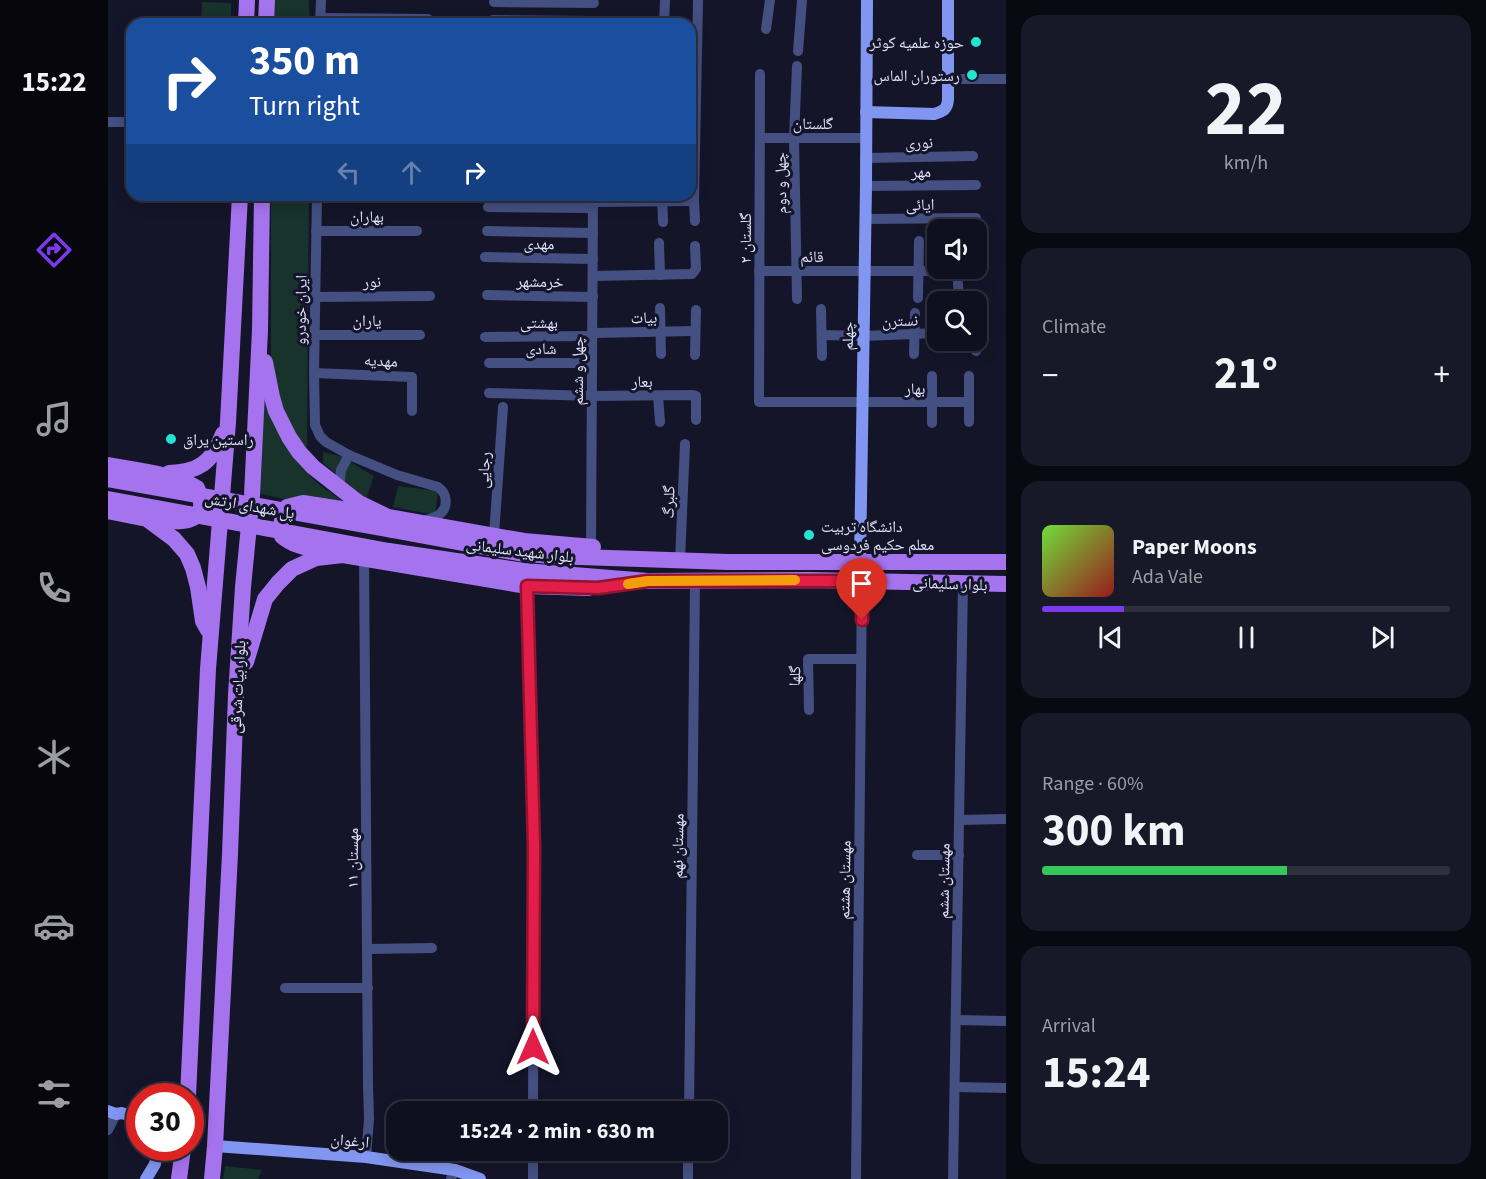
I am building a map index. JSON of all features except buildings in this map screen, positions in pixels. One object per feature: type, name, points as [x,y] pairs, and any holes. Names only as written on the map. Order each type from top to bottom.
[{"type":"main road","points":[[246,18],[247,0]]},
{"type":"main road","points":[[266,18],[267,0]]},
{"type":"main road","name":"بلوار بیات شرقی","points":[[189,1083],[210,634],[228,422],[240,201]]},
{"type":"main road","name":"بلوار بیات شرقی","points":[[212,1179],[230,854],[236,695],[252,495],[260,330],[262,201]]},
{"type":"main road","points":[[260,330],[272,397],[282,423],[299,452],[339,488],[390,524]]},
{"type":"main road","points":[[154,474],[185,472],[203,465],[219,445],[228,422]]},
{"type":"main road","points":[[108,465],[188,482],[197,488],[201,500],[196,516],[191,520],[180,522],[147,519],[108,511]]},
{"type":"main road","name":"پل شهدای ارتش","points":[[108,479],[390,524]]},
{"type":"main road","name":"پل شهدای ارتش","points":[[108,499],[389,551]]},
{"type":"main road","points":[[648,581],[598,588],[527,586],[343,555],[298,545],[282,536],[280,526],[286,507],[303,503],[390,524],[419,523],[524,541],[591,547],[650,559]]},
{"type":"main road","points":[[147,519],[174,539],[187,554],[198,587],[203,621],[210,634]]},
{"type":"main road","name":"بلوار شهید سلیمانی","points":[[390,524],[518,553],[650,559]]},
{"type":"main road","name":"بلوار شهید سلیمانی","points":[[389,551],[524,571],[605,579]]},
{"type":"main road","points":[[236,695],[265,599],[292,569],[316,558],[343,555]]},
{"type":"main road","name":"بلوار سلیمانی","points":[[650,559],[787,562],[1006,562]]},
{"type":"main road","name":"بلوار سلیمانی","points":[[605,579],[695,582],[862,581],[1006,584]]},
{"type":"main road","points":[[179,1179],[181,1161]]},
{"type":"street","points":[[320,18],[321,0]]},
{"type":"street","points":[[664,18],[665,0]]},
{"type":"street","points":[[696,29],[698,0]]},
{"type":"street","points":[[766,29],[770,0]]},
{"type":"street","points":[[798,51],[802,0]]},
{"type":"street","name":"چهلم","points":[[860,561],[867,0]]},
{"type":"street","points":[[866,112],[934,114],[944,111],[948,100],[949,79],[948,0]]},
{"type":"street","points":[[494,2],[594,2],[594,18]]},
{"type":"street","name":"چهل و دوم","points":[[797,66],[794,138],[797,299]]},
{"type":"street","name":"گلستان ۲","points":[[760,74],[759,402],[861,403]]},
{"type":"street","points":[[949,79],[1006,79]]},
{"type":"street","points":[[108,122],[126,122]]},
{"type":"street","name":"گلستان","points":[[760,138],[865,138]]},
{"type":"street","name":"نوری","points":[[865,158],[973,156]]},
{"type":"street","name":"مهر","points":[[866,186],[976,185]]},
{"type":"street","name":"ایران خودرو","points":[[317,201],[315,425],[326,442],[349,455]]},
{"type":"street","points":[[488,207],[610,201]]},
{"type":"street","points":[[662,201],[663,222]]},
{"type":"street","points":[[694,201],[695,221]]},
{"type":"street","name":"چهل و ششم","points":[[591,547],[593,202]]},
{"type":"street","name":"ایائی","points":[[865,219],[976,218]]},
{"type":"street","name":"بهاران","points":[[316,231],[417,231]]},
{"type":"street","points":[[486,231],[593,233]]},
{"type":"street","points":[[918,298],[919,241]]},
{"type":"street","points":[[659,243],[660,275]]},
{"type":"street","points":[[593,276],[692,274],[695,272],[695,246]]},
{"type":"street","name":"مهدی","points":[[485,257],[593,259]]},
{"type":"street","name":"قائم","points":[[759,271],[927,271]]},
{"type":"street","name":"خرمشهر","points":[[487,295],[593,297]]},
{"type":"street","name":"نور","points":[[315,297],[430,296]]},
{"type":"street","points":[[660,308],[661,354]]},
{"type":"street","points":[[821,309],[822,356]]},
{"type":"street","points":[[695,355],[696,310]]},
{"type":"street","points":[[914,354],[915,313]]},
{"type":"street","name":"بیات","points":[[592,334],[695,332]]},
{"type":"street","name":"نسترن","points":[[863,336],[927,333]]},
{"type":"street","name":"بهشتی","points":[[485,337],[592,334]]},
{"type":"street","name":"یاران","points":[[314,335],[420,335]]},
{"type":"street","points":[[822,335],[863,336]]},
{"type":"street","name":"شادی","points":[[489,363],[592,363]]},
{"type":"street","name":"مهدیه","points":[[314,373],[412,377],[412,411]]},
{"type":"street","points":[[932,376],[932,423]]},
{"type":"street","points":[[969,376],[969,422]]},
{"type":"street","name":"بعار","points":[[489,393],[592,396],[693,395],[696,396],[696,420]]},
{"type":"street","points":[[658,396],[660,422]]},
{"type":"street","name":"بهار","points":[[861,403],[969,402]]},
{"type":"street","name":"رجایی","points":[[494,535],[503,407]]},
{"type":"street","name":"گلبرگ","points":[[680,560],[685,444]]},
{"type":"street","points":[[339,488],[341,470],[349,455],[397,475],[444,490],[446,497],[442,512],[419,523]]},
{"type":"street","name":"مهستان ۱۱","points":[[364,557],[369,1119],[366,1157]]},
{"type":"street","name":"مهستان هشتم","points":[[856,1179],[862,581]]},
{"type":"street","name":"مهستان نهم","points":[[689,1101],[695,582]]},
{"type":"street","name":"مهستان ششم","points":[[953,1179],[963,583]]},
{"type":"street","points":[[527,586],[534,846],[533,1101]]},
{"type":"street","name":"گلها","points":[[809,710],[808,658],[861,659]]},
{"type":"street","points":[[959,820],[1006,819]]},
{"type":"street","points":[[917,855],[959,855]]},
{"type":"street","points":[[368,949],[432,948]]},
{"type":"street","points":[[285,988],[368,988]]},
{"type":"street","points":[[956,1020],[1006,1021]]},
{"type":"street","points":[[955,1087],[1006,1088]]},
{"type":"street","points":[[108,1131],[112,1112],[126,1122]]},
{"type":"street","name":"ارغوان","points":[[215,1146],[366,1157],[455,1170],[480,1179]]},
{"type":"street","points":[[146,1179],[156,1161]]},
{"type":"street","points":[[533,1161],[533,1179]]},
{"type":"street","points":[[688,1161],[688,1179]]},
{"type":"green space","points":[[275,0],[309,0],[310,18],[274,18]]},
{"type":"green space","points":[[202,2],[231,3],[231,18],[201,18]]},
{"type":"green space","points":[[271,201],[309,201],[307,447],[305,450],[287,420],[273,375]]},
{"type":"green space","points":[[265,394],[295,459],[320,485],[351,507],[291,501],[258,493]]},
{"type":"green space","points":[[323,452],[340,456],[374,476],[366,499],[323,463]]},
{"type":"green space","points":[[398,486],[438,491],[435,515],[393,507]]},
{"type":"green space","points":[[225,1166],[262,1170],[258,1179],[223,1179]]},
{"type":"slow traffic","points":[[628,584],[648,581],[795,580]]},
{"type":"place","name":"حوزه علمیه کوثر","points":[[976,42]]},
{"type":"place","name":"رستوران الماس","points":[[972,75]]},
{"type":"place","name":"راستین یراق","points":[[171,439]]},
{"type":"place","name":"دانشگاه تربیت معلم حکیم فردوسی","points":[[809,535]]},
{"type":"route","points":[[533,1047],[534,846],[527,586],[598,588],[648,581],[862,581],[862,620]]}]
